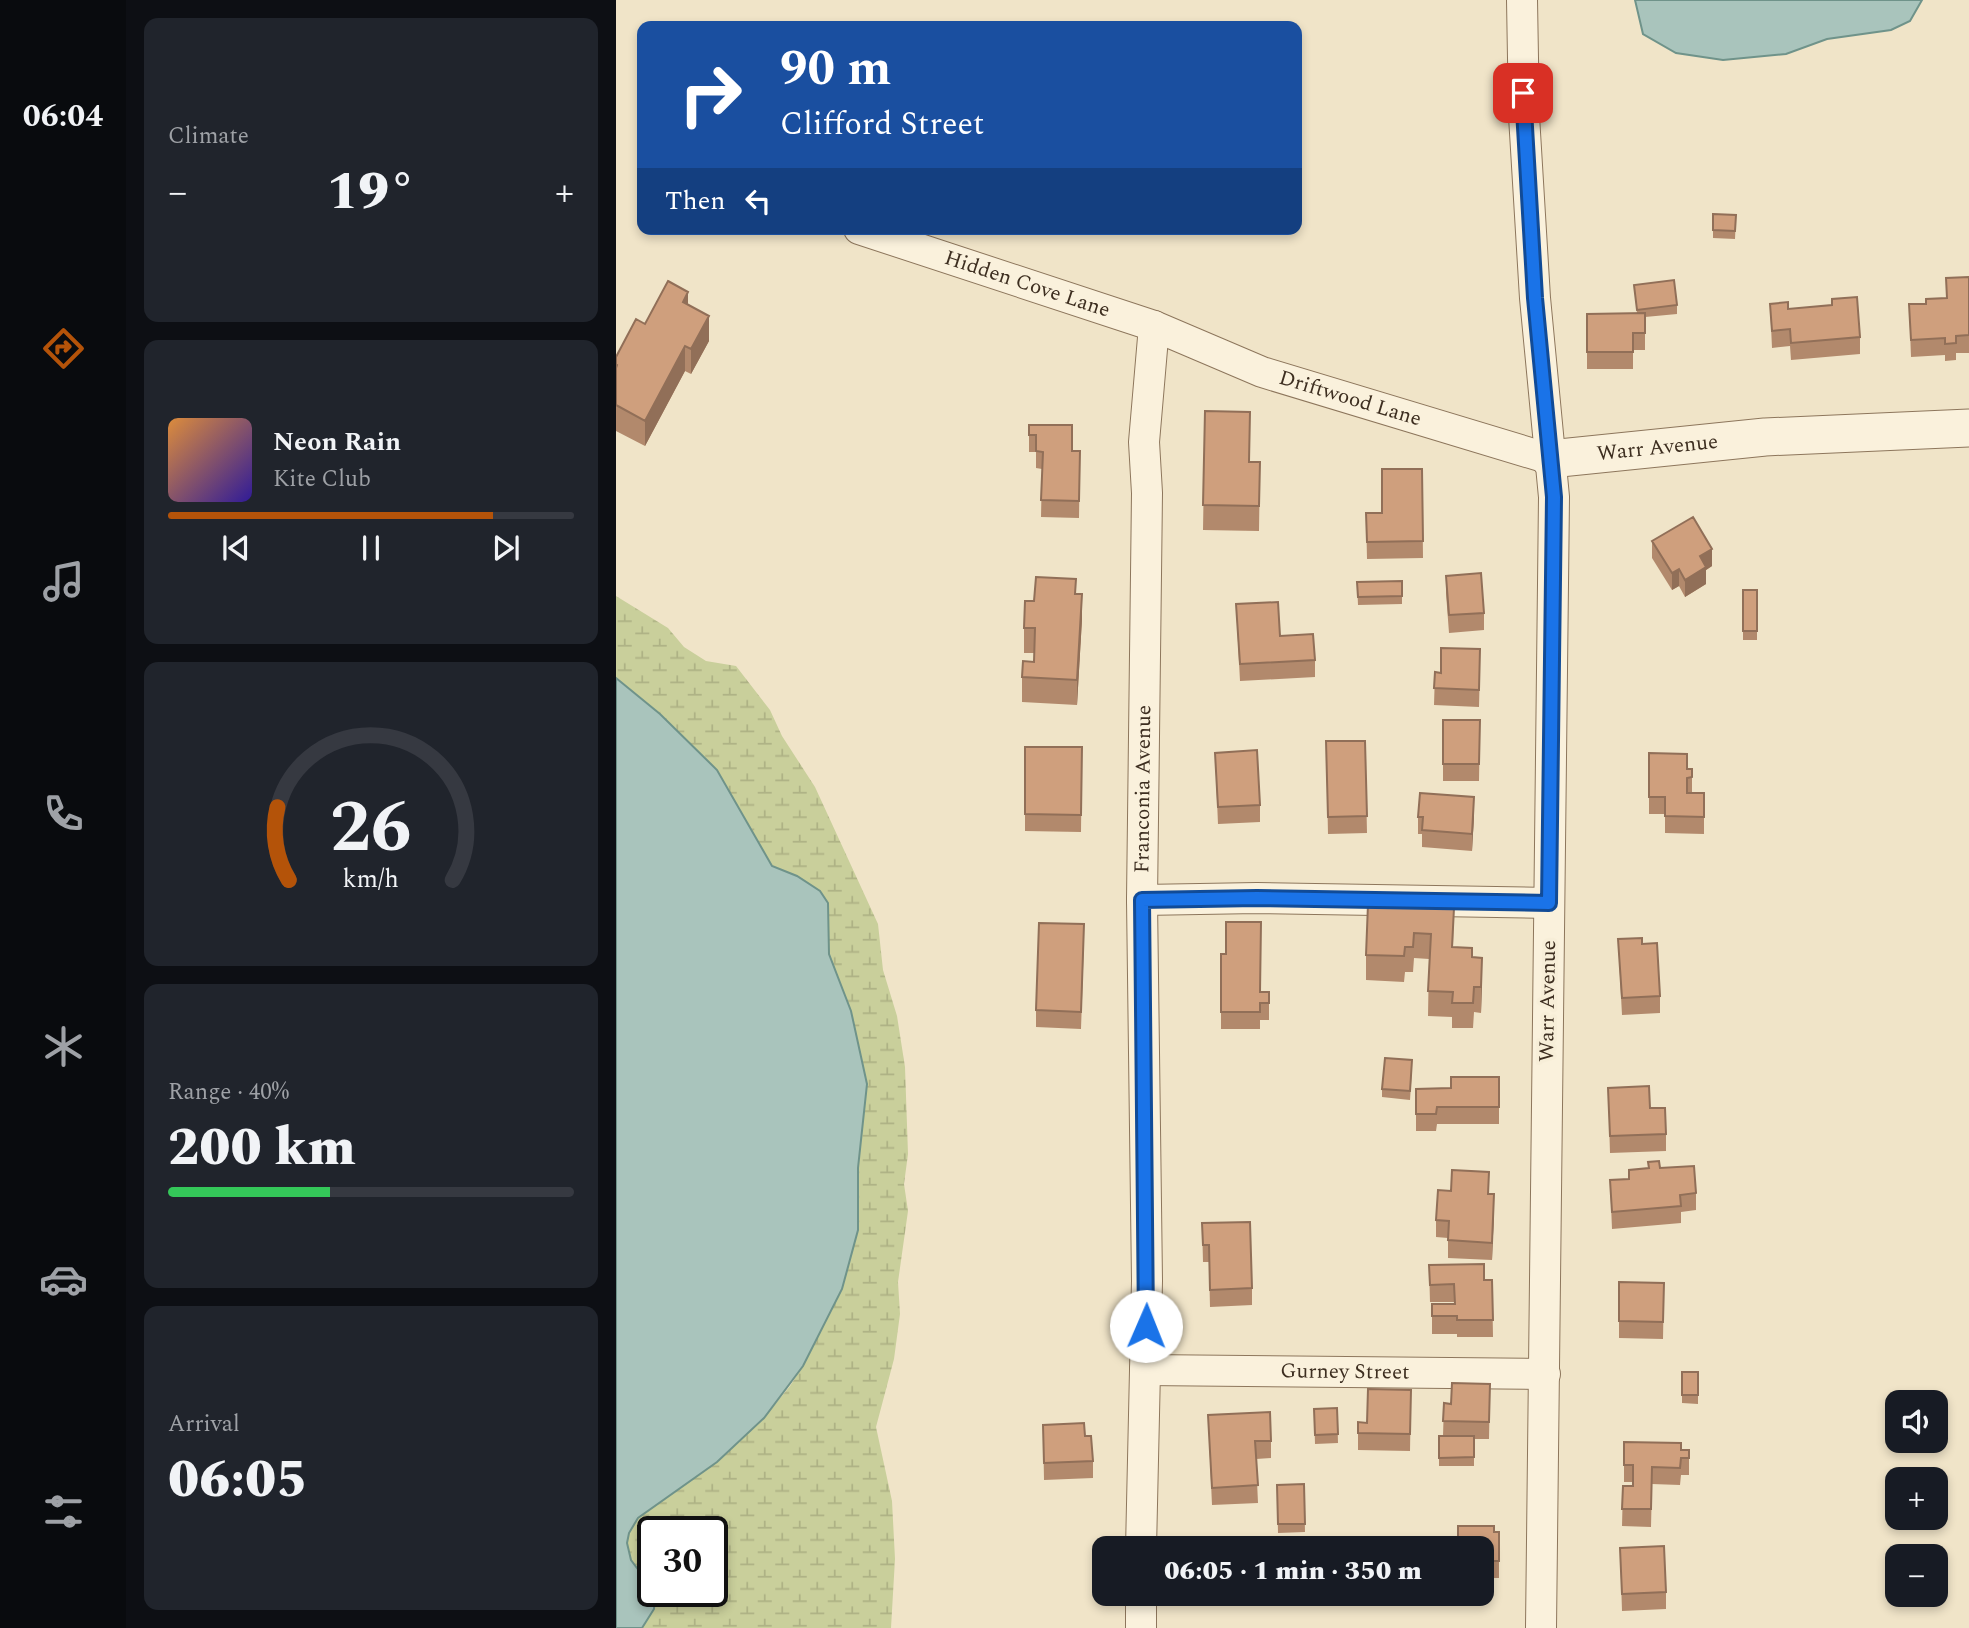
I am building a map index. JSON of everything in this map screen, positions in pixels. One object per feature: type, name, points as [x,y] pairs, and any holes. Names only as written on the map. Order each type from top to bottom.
[{"type":"street","points":[[1522,0],[1524,116],[1535,298],[1550,459]]},
{"type":"street","name":"Hidden Cove Lane","points":[[877,235],[1154,326]]},
{"type":"street","name":"Driftwood Lane","points":[[1154,326],[1262,372],[1550,459]]},
{"type":"street","name":"Franconia Avenue","points":[[1141,1536],[1147,1281],[1142,900],[1147,493],[1144,442],[1154,326]]},
{"type":"street","name":"Warr Avenue","points":[[1541,1628],[1554,497],[1550,459],[1765,437],[1969,428]]},
{"type":"street","points":[[1142,900],[1257,898],[1549,903]]},
{"type":"street","name":"Gurney Street","points":[[1145,1370],[1545,1374]]},
{"type":"street","points":[[1141,1606],[1141,1628]]},
{"type":"green space","points":[[616,596],[668,628],[684,647],[706,661],[736,666],[770,710],[782,736],[815,787],[878,924],[883,970],[897,1016],[905,1067],[908,1154],[904,1184],[908,1211],[898,1282],[900,1314],[894,1359],[876,1427],[892,1501],[895,1559],[891,1628],[642,1628],[654,1607],[728,1607],[728,1516],[641,1516],[717,1462],[764,1418],[803,1366],[858,1230],[858,1168],[851,1011],[829,954],[828,903],[797,876],[772,866],[717,770],[660,714],[616,678]]},
{"type":"green space","points":[[637,1520],[637,1568],[631,1560],[627,1543],[629,1533]]},
{"type":"water","points":[[1635,0],[1922,0],[1910,21],[1891,30],[1827,39],[1786,54],[1723,60],[1676,53],[1643,34]]},
{"type":"water","points":[[616,678],[660,714],[717,770],[772,866],[797,876],[820,891],[828,903],[829,954],[851,1011],[867,1084],[858,1168],[858,1230],[842,1289],[803,1366],[764,1418],[717,1462],[641,1516],[637,1516],[627,1543],[631,1560],[637,1568],[637,1607],[654,1609],[642,1628],[616,1628]]},
{"type":"building","points":[[1713,214],[1736,215],[1735,231],[1713,230]]},
{"type":"building","points":[[1969,277],[1969,335],[1956,336],[1956,343],[1945,344],[1945,338],[1911,340],[1909,304],[1926,304],[1926,299],[1947,298],[1946,278]]},
{"type":"building","points":[[1674,280],[1677,305],[1637,310],[1634,285]]},
{"type":"building","points":[[668,281],[688,292],[683,302],[709,316],[691,349],[685,346],[645,421],[616,405],[616,357],[636,319],[645,324]]},
{"type":"building","points":[[1857,297],[1860,337],[1791,343],[1790,329],[1772,331],[1770,304],[1788,302],[1788,309],[1832,305],[1832,299]]},
{"type":"building","points":[[1645,313],[1645,333],[1633,333],[1633,352],[1587,352],[1587,314]]},
{"type":"building","points":[[1205,411],[1250,412],[1249,462],[1260,462],[1259,506],[1203,505]]},
{"type":"building","points":[[1029,425],[1072,425],[1072,451],[1080,451],[1079,501],[1041,500],[1043,452],[1036,451],[1036,435],[1029,435]]},
{"type":"building","points":[[1382,469],[1422,469],[1423,541],[1367,542],[1366,513],[1382,513]]},
{"type":"building","points":[[1693,517],[1712,549],[1700,556],[1706,567],[1685,580],[1679,569],[1672,573],[1652,541]]},
{"type":"building","points":[[1481,573],[1484,613],[1449,615],[1446,576]]},
{"type":"building","points":[[1036,577],[1076,579],[1075,594],[1082,594],[1077,680],[1022,677],[1023,661],[1034,662],[1035,628],[1024,628],[1025,601],[1034,601]]},
{"type":"building","points":[[1402,581],[1402,596],[1358,597],[1357,582]]},
{"type":"building","points":[[1743,590],[1757,590],[1757,631],[1743,631]]},
{"type":"building","points":[[1278,602],[1280,636],[1313,634],[1315,660],[1240,664],[1236,604]]},
{"type":"building","points":[[1441,648],[1480,649],[1479,690],[1434,688],[1435,672],[1441,673]]},
{"type":"building","points":[[1443,720],[1480,720],[1479,764],[1443,764]]},
{"type":"building","points":[[1326,741],[1365,741],[1367,816],[1328,817]]},
{"type":"building","points":[[1025,747],[1082,747],[1081,815],[1025,814]]},
{"type":"building","points":[[1257,750],[1260,805],[1218,807],[1215,753]]},
{"type":"building","points":[[1649,753],[1687,754],[1687,769],[1692,769],[1692,777],[1687,778],[1687,793],[1704,793],[1704,817],[1665,816],[1665,797],[1649,797]]},
{"type":"building","points":[[1420,793],[1474,797],[1472,834],[1422,830],[1423,817],[1418,817]]},
{"type":"building","points":[[1368,904],[1454,908],[1452,947],[1472,948],[1472,957],[1482,958],[1481,987],[1474,987],[1473,1003],[1452,1003],[1453,992],[1428,991],[1431,934],[1414,933],[1413,947],[1405,947],[1404,956],[1366,955]]},
{"type":"building","points":[[1226,922],[1261,922],[1260,992],[1269,992],[1269,1003],[1260,1003],[1260,1012],[1221,1012],[1221,954],[1226,954]]},
{"type":"building","points":[[1039,923],[1084,924],[1081,1012],[1036,1010]]},
{"type":"building","points":[[1642,938],[1642,944],[1657,943],[1660,996],[1622,998],[1618,939]]},
{"type":"building","points":[[1385,1058],[1412,1060],[1410,1091],[1382,1089]]},
{"type":"building","points":[[1451,1077],[1499,1077],[1499,1107],[1437,1107],[1436,1114],[1416,1114],[1416,1089],[1451,1088]]},
{"type":"building","points":[[1649,1086],[1650,1108],[1665,1108],[1666,1134],[1610,1136],[1608,1088]]},
{"type":"building","points":[[1659,1161],[1660,1168],[1694,1166],[1696,1193],[1680,1195],[1681,1206],[1612,1212],[1610,1180],[1629,1179],[1629,1170],[1649,1168],[1648,1162]]},
{"type":"building","points":[[1452,1170],[1489,1172],[1488,1194],[1494,1194],[1492,1243],[1448,1240],[1449,1221],[1436,1220],[1438,1190],[1451,1191]]},
{"type":"building","points":[[1250,1222],[1252,1288],[1210,1290],[1209,1245],[1203,1245],[1202,1223]]},
{"type":"building","points":[[1484,1264],[1484,1280],[1492,1280],[1493,1320],[1457,1320],[1457,1316],[1432,1316],[1432,1304],[1455,1304],[1454,1284],[1430,1285],[1429,1265]]},
{"type":"building","points":[[1619,1282],[1664,1283],[1663,1322],[1619,1321]]},
{"type":"building","points":[[1682,1372],[1698,1372],[1698,1395],[1682,1395]]},
{"type":"building","points":[[1452,1383],[1490,1384],[1489,1422],[1443,1421],[1444,1403],[1451,1404]]},
{"type":"building","points":[[1368,1389],[1411,1390],[1410,1434],[1358,1433],[1358,1422],[1367,1423]]},
{"type":"building","points":[[1337,1408],[1338,1434],[1315,1435],[1314,1409]]},
{"type":"building","points":[[1270,1412],[1271,1441],[1255,1441],[1258,1485],[1212,1488],[1208,1415]]},
{"type":"building","points":[[1084,1423],[1085,1436],[1091,1436],[1093,1461],[1044,1463],[1043,1425]]},
{"type":"building","points":[[1439,1436],[1474,1436],[1474,1457],[1439,1458]]},
{"type":"building","points":[[1624,1442],[1681,1443],[1681,1450],[1689,1450],[1689,1458],[1681,1458],[1680,1468],[1652,1467],[1651,1509],[1622,1509],[1623,1486],[1633,1486],[1633,1465],[1624,1465]]},
{"type":"building","points":[[1304,1484],[1305,1524],[1278,1524],[1277,1485]]},
{"type":"building","points":[[1458,1526],[1494,1526],[1494,1532],[1499,1532],[1499,1561],[1494,1561],[1494,1536],[1458,1536]]},
{"type":"building","points":[[1664,1546],[1666,1592],[1622,1594],[1620,1548]]},
{"type":"route","points":[[1146,1326],[1142,900],[1257,898],[1549,903],[1554,497],[1535,298],[1523,93]]}]
